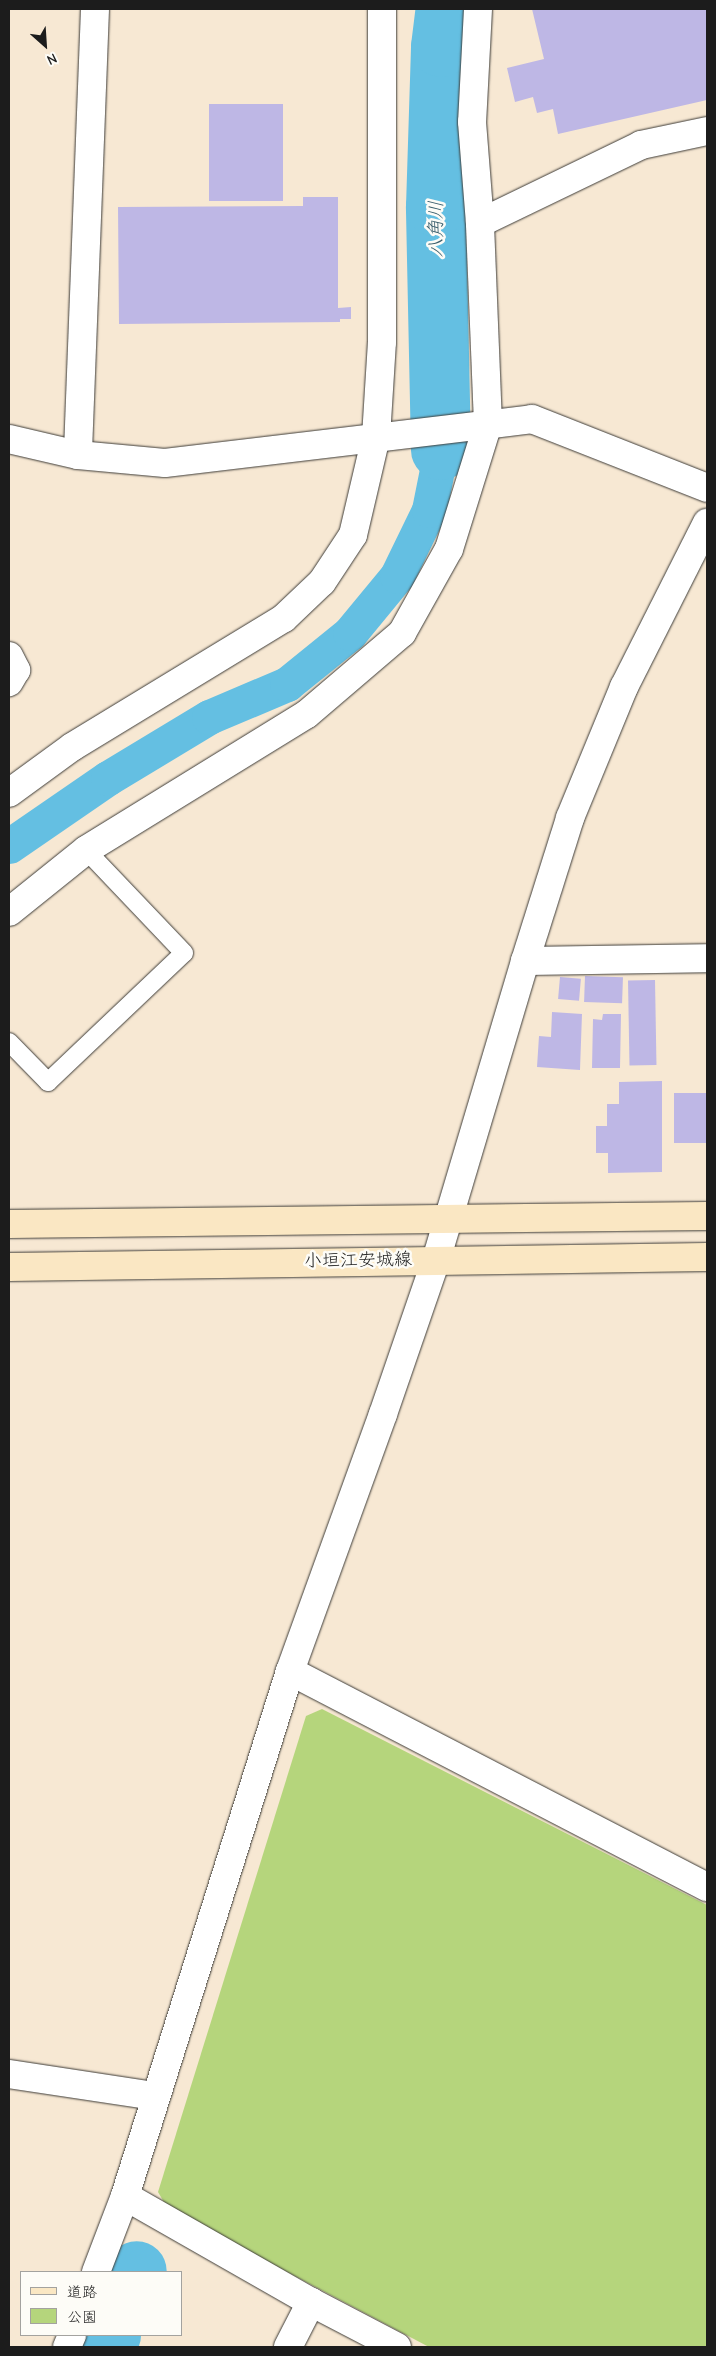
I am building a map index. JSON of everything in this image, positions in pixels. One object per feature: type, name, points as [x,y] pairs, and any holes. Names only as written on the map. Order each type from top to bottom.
[{"type":"main road","points":[[9,1224],[707,1216]]},
{"type":"main road","name":"小垣江安城線","points":[[9,1267],[707,1257]]},
{"type":"street","points":[[78,455],[95,9]]},
{"type":"street","points":[[9,793],[72,747],[284,618],[322,582],[353,534],[386,435],[382,342],[382,9]]},
{"type":"street","points":[[9,912],[86,850],[307,714],[402,633],[449,549],[487,424],[480,223],[472,122],[478,9]]},
{"type":"street","points":[[480,223],[641,145],[707,131]]},
{"type":"street","points":[[9,439],[78,455],[166,463],[386,435],[532,419],[707,488]]},
{"type":"street","points":[[96,2271],[125,2196],[290,1671],[384,1414],[436,1260],[525,961],[570,818],[624,687],[707,523]]},
{"type":"street","points":[[9,656],[16,670],[9,682]]},
{"type":"street","points":[[525,961],[707,958]]},
{"type":"street","points":[[290,1671],[707,1887]]},
{"type":"street","points":[[9,2074],[155,2096]]},
{"type":"street","points":[[125,2196],[311,2302],[397,2347]]},
{"type":"street","points":[[288,2347],[311,2302]]},
{"type":"lane","points":[[9,1042],[48,1082],[184,953],[86,850]]},
{"type":"green space","points":[[322,1709],[707,1905],[707,2347],[429,2347],[168,2209],[158,2192],[306,1716]]},
{"type":"building","points":[[532,9],[707,9],[707,100],[558,134],[553,109],[537,113],[533,97],[515,102],[507,68],[544,59]]},
{"type":"building","points":[[209,104],[283,104],[283,201],[209,201]]},
{"type":"building","points":[[303,197],[338,197],[338,308],[351,307],[351,319],[340,319],[340,322],[119,324],[118,207],[303,206]]},
{"type":"building","points":[[585,976],[623,977],[622,1003],[584,1002]]},
{"type":"building","points":[[560,977],[581,979],[579,1001],[558,999]]},
{"type":"building","points":[[628,980],[655,980],[656,1065],[629,1065]]},
{"type":"building","points":[[552,1012],[582,1014],[580,1070],[537,1067],[539,1036],[551,1037]]},
{"type":"building","points":[[603,1014],[621,1014],[620,1068],[592,1068],[593,1019],[602,1020]]},
{"type":"building","points":[[662,1081],[662,1172],[608,1173],[608,1153],[596,1153],[596,1126],[607,1126],[607,1104],[619,1104],[619,1082]]},
{"type":"building","points":[[674,1093],[707,1093],[707,1143],[674,1143]]},
{"type":"waterway","name":"八角川","points":[[441,450],[436,207],[441,47],[446,9]]},
{"type":"waterway","points":[[9,846],[108,778],[209,717],[287,684],[350,633],[397,576],[429,510],[441,450]]},
{"type":"waterway","points":[[106,2347],[111,2336]]}]
